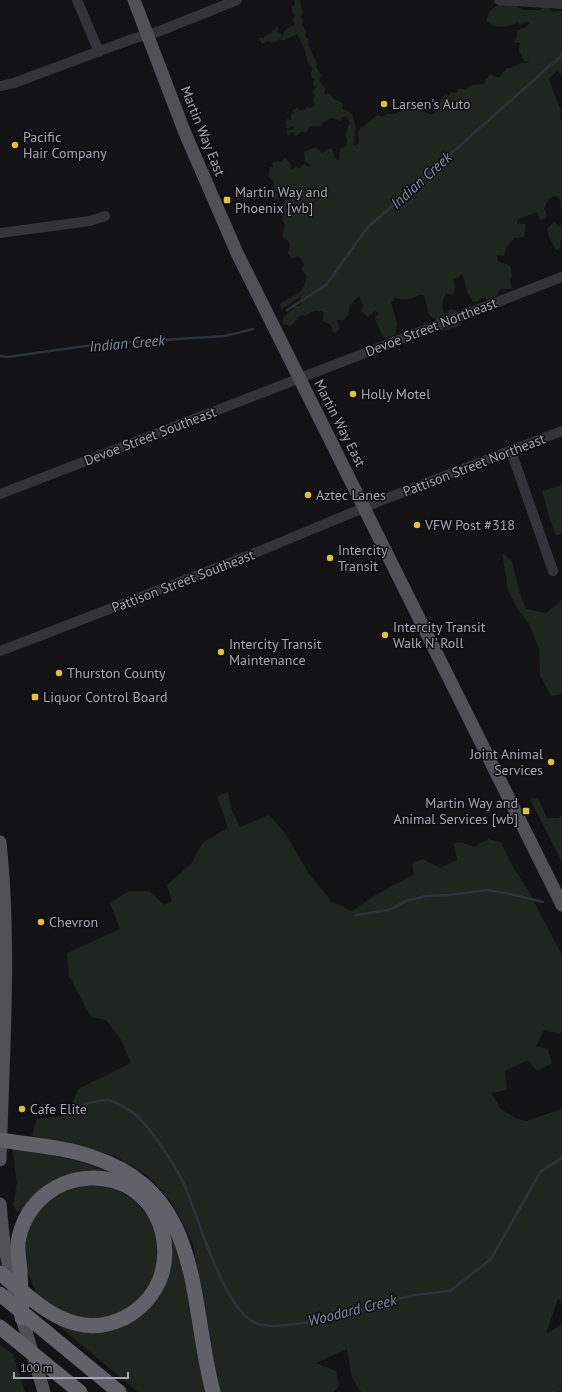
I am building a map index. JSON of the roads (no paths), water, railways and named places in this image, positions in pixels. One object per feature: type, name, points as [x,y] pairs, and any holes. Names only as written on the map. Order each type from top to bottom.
[{"type":"highway","points":[[0,1140],[94,1157],[109,1163],[135,1178],[157,1198],[174,1223],[186,1252],[213,1392]]},
{"type":"highway","points":[[0,1273],[48,1311],[63,1320],[89,1326],[104,1325],[120,1320],[141,1306],[152,1294],[160,1279],[164,1263],[165,1246],[158,1220],[152,1210],[138,1195],[124,1186],[114,1182],[92,1178],[68,1181],[46,1193],[32,1207],[22,1225],[18,1239],[17,1254],[20,1270],[22,1318]]},
{"type":"highway","points":[[0,1294],[119,1392]]},
{"type":"highway","points":[[0,1327],[80,1392]]},
{"type":"main road","name":"Martin Way East","points":[[134,0],[185,133],[236,253],[562,905]]},
{"type":"main road","points":[[0,846],[6,963],[0,1160]]},
{"type":"main road","points":[[0,1204],[7,1260],[22,1318],[44,1392]]},
{"type":"street","points":[[78,0],[98,52]]},
{"type":"street","points":[[0,86],[24,80],[237,0]]},
{"type":"street","points":[[499,0],[562,4]]},
{"type":"street","points":[[0,232],[90,222],[105,216]]},
{"type":"street","name":"Devoe Street Northeast","points":[[299,378],[562,277]]},
{"type":"street","name":"Devoe Street Southeast","points":[[0,494],[299,378]]},
{"type":"street","name":"Pattison Street Northeast","points":[[364,508],[562,431]]},
{"type":"street","points":[[511,451],[553,571]]},
{"type":"street","name":"Pattison Street Southeast","points":[[0,650],[250,555],[364,508]]},
{"type":"waterway","name":"Indian Creek","points":[[287,310],[327,284],[367,228],[562,55]]},
{"type":"waterway","name":"Indian Creek","points":[[0,356],[7,357],[100,344],[225,336],[253,329]]},
{"type":"waterway","points":[[356,915],[389,910],[406,901],[426,896],[449,895],[488,890],[543,902]]},
{"type":"waterway","name":"Woodard Creek","points":[[84,1104],[102,1100],[111,1101],[131,1111],[149,1129],[167,1154],[182,1180],[212,1259],[232,1299],[244,1314],[256,1323],[267,1326],[329,1319],[348,1315],[371,1305],[415,1295],[450,1291],[491,1259],[541,1171],[562,1158]]},
{"type":"place","name":"Larsen's Auto","points":[[384,104]]},
{"type":"place","name":"Pacific Hair Company","points":[[15,145]]},
{"type":"place","name":"Martin Way and Phoenix [wb]","points":[[227,200]]},
{"type":"place","name":"Holly Motel","points":[[353,394]]},
{"type":"place","name":"Aztec Lanes","points":[[308,495]]},
{"type":"place","name":"VFW Post #318","points":[[417,525]]},
{"type":"place","name":"Intercity Transit","points":[[330,558]]},
{"type":"place","name":"Intercity Transit Walk N' Roll","points":[[385,635]]},
{"type":"place","name":"Intercity Transit Maintenance","points":[[221,652]]},
{"type":"place","name":"Thurston County","points":[[59,673]]},
{"type":"place","name":"Liquor Control Board","points":[[35,697]]},
{"type":"place","name":"Joint Animal Services","points":[[551,762]]},
{"type":"place","name":"Martin Way and Animal Services [wb]","points":[[526,811]]},
{"type":"place","name":"Chevron","points":[[41,922]]},
{"type":"place","name":"Cafe Elite","points":[[22,1109]]}]
